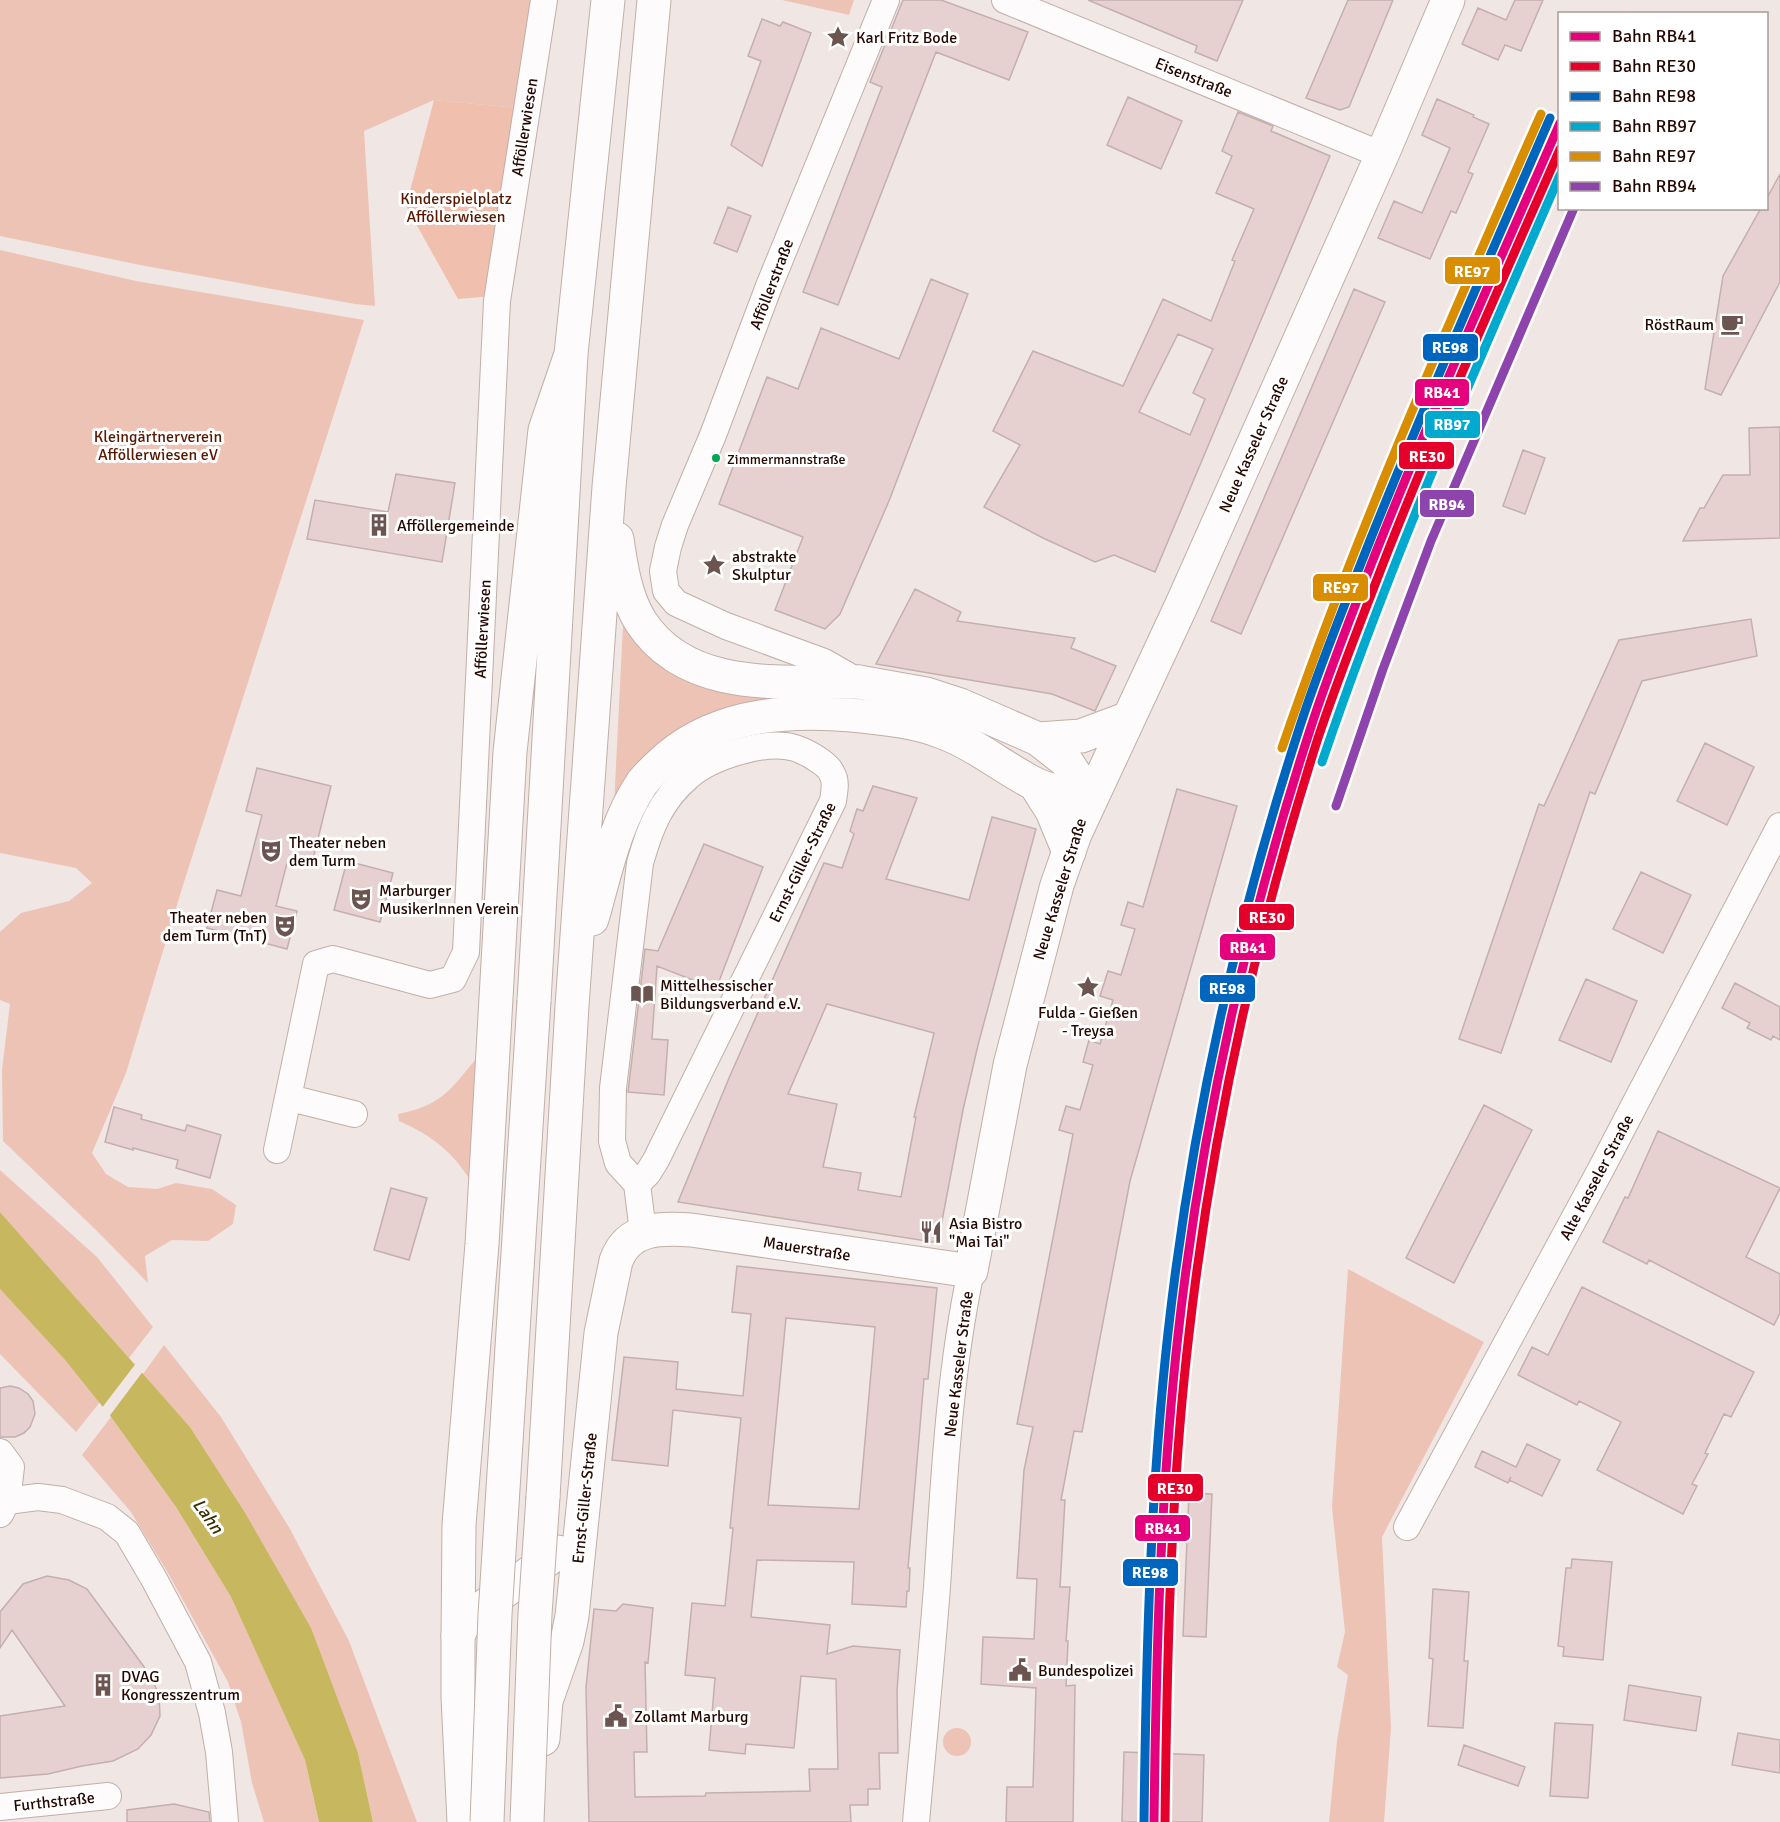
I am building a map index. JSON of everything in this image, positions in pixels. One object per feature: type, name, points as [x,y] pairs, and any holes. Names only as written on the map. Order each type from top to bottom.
[{"type":"main road","points":[[487,1822],[495,1615],[534,1001],[571,354],[608,0]]},
{"type":"main road","points":[[528,1822],[535,1614],[573,992],[609,487],[654,0]]},
{"type":"main road","name":"Neue Kasseler Straße","points":[[971,1271],[1010,1065],[1049,915],[1069,852],[1090,797],[1183,602],[1382,155],[1448,0]]},
{"type":"main road","points":[[464,1822],[458,1697],[459,1525],[482,1244],[510,752],[545,430],[571,354]]},
{"type":"main road","points":[[609,487],[624,580],[641,622],[669,653],[688,664],[722,676],[753,680],[859,681],[917,692],[952,702],[1038,739],[1066,761],[1090,797]]},
{"type":"main road","points":[[573,992],[626,813],[643,782],[660,764],[682,746],[706,732],[743,719],[771,714],[831,713],[919,724],[944,732],[1035,784],[1060,792],[1090,797]]},
{"type":"main road","points":[[1038,739],[1081,736],[1129,718]]},
{"type":"main road","points":[[1035,784],[1052,811],[1069,852]]},
{"type":"main road","name":"Mauerstraße","points":[[643,1232],[672,1228],[691,1230],[971,1271]]},
{"type":"main road","name":"Ernst-Giller-Straße","points":[[538,1822],[546,1701],[567,1641],[582,1523],[603,1318],[619,1252],[626,1243],[643,1232]]},
{"type":"main road","points":[[458,1636],[471,1616],[562,1549],[572,1539],[582,1523]]},
{"type":"street","name":"Afföllerwiesen","points":[[277,1150],[290,1098],[316,964],[333,959],[430,985],[453,979],[466,952],[497,301],[544,0]]},
{"type":"street","name":"Afföllerstraße","points":[[859,681],[824,662],[726,626],[682,607],[675,603],[666,591],[663,571],[675,525],[713,435],[769,286],[886,0]]},
{"type":"street","name":"Eisenstraße","points":[[1005,0],[1382,155]]},
{"type":"street","name":"Ernst-Giller-Straße","points":[[767,746],[794,747],[813,756],[833,774],[835,785],[833,801],[656,1160],[637,1184],[618,1163],[612,1141],[613,1088],[640,863],[649,829],[665,801],[689,776],[714,760],[767,746]]},
{"type":"street","name":"Alte Kasseler Straße","points":[[1407,1527],[1601,1169],[1780,826]]},
{"type":"street","points":[[290,1098],[354,1114]]},
{"type":"street","points":[[637,1184],[643,1232]]},
{"type":"street","name":"Neue Kasseler Straße","points":[[916,1822],[945,1476],[961,1321],[971,1271]]},
{"type":"street","points":[[0,1452],[11,1467],[4,1508],[38,1497],[62,1500],[107,1517],[127,1533],[198,1662],[212,1713],[219,1752],[225,1822]]},
{"type":"street","name":"Furthstraße","points":[[0,1807],[108,1796]]},
{"type":"green space","points":[[0,0],[536,0],[519,108],[434,100],[364,131],[375,306],[140,265],[0,236]]},
{"type":"green space","points":[[782,0],[854,0],[849,15]]},
{"type":"green space","name":"Kinderspielplatz Afföllerwiesen","points":[[434,100],[519,108],[493,296],[458,299],[406,206]]},
{"type":"green space","name":"Kleingärtnerverein Afföllerwiesen eV","points":[[0,250],[136,281],[364,320],[184,882],[126,1073],[92,1153],[106,1174],[128,1187],[157,1189],[176,1183],[212,1189],[236,1205],[233,1224],[208,1241],[172,1240],[145,1256],[148,1283],[3,1141],[2,1070],[10,1004],[0,1000],[0,932],[21,913],[69,901],[92,883],[76,868],[0,853]]},
{"type":"green space","points":[[623,625],[628,626],[650,657],[671,674],[701,685],[857,698],[855,703],[750,706],[614,806]]},
{"type":"green space","points":[[479,1055],[470,1180],[448,1152],[431,1138],[399,1121],[398,1114],[426,1106],[445,1094]]},
{"type":"green space","points":[[0,1170],[97,1257],[153,1327],[129,1358],[0,1212]]},
{"type":"green space","points":[[1348,1269],[1484,1342],[1382,1537],[1391,1728],[1384,1822],[1329,1822],[1337,1741],[1348,1675],[1337,1667],[1345,1632],[1332,1507]]},
{"type":"green space","points":[[0,1289],[100,1402],[76,1432],[0,1354]]},
{"type":"green space","points":[[164,1345],[221,1417],[290,1529],[349,1641],[417,1822],[373,1822],[358,1753],[244,1511],[190,1427],[143,1374]]},
{"type":"green space","points":[[111,1417],[176,1507],[231,1597],[305,1760],[319,1822],[264,1822],[252,1783],[241,1722],[228,1682],[168,1573],[131,1512],[82,1455]]},
{"type":"green space","points":[[957,1728],[967,1732],[971,1742],[967,1752],[957,1756],[947,1752],[943,1742],[947,1732]]},
{"type":"water","name":"Lahn","points":[[0,1212],[190,1427],[244,1511],[311,1628],[358,1753],[373,1822],[319,1822],[305,1760],[231,1597],[176,1507],[111,1417],[65,1360],[0,1289]]},
{"type":"pier","points":[[137,1362],[144,1370],[108,1418],[101,1409]]},
{"type":"building","points":[[903,0],[941,0],[1028,32],[1009,80],[936,52],[838,305],[803,292],[882,87],[870,82]]},
{"type":"building","points":[[1088,0],[1243,0],[1217,61],[1195,52],[1197,46]]},
{"type":"building","points":[[1348,0],[1393,0],[1349,107],[1340,110],[1306,98]]},
{"type":"building","points":[[1515,0],[1543,0],[1521,51],[1505,45],[1498,60],[1462,44],[1478,8],[1506,20]]},
{"type":"building","points":[[762,19],[780,26],[783,22],[811,33],[762,166],[731,145],[761,61],[748,56]]},
{"type":"building","points":[[1128,97],[1182,121],[1161,169],[1107,145]]},
{"type":"building","points":[[1437,99],[1489,124],[1468,172],[1473,174],[1456,213],[1451,211],[1430,259],[1378,238],[1394,201],[1422,213],[1450,148],[1422,135]]},
{"type":"building","points":[[1238,112],[1273,126],[1271,131],[1330,156],[1155,572],[1114,555],[1095,562],[984,507],[1020,445],[993,431],[1033,351],[1123,386],[1163,299],[1211,321],[1235,261],[1232,260],[1254,209],[1216,193],[1232,156],[1222,151]],"holes":[[[1178,334],[1213,349],[1193,393],[1205,399],[1190,435],[1139,412]]]},
{"type":"building","points":[[1780,174],[1780,282],[1721,395],[1705,389],[1723,276],[1760,210],[1768,210],[1768,196]]},
{"type":"building","points":[[728,207],[751,216],[737,252],[714,243]]},
{"type":"building","points":[[931,279],[968,294],[889,501],[840,614],[825,629],[775,610],[803,537],[719,504],[767,377],[798,389],[821,328],[899,359]]},
{"type":"building","points":[[1354,289],[1385,302],[1241,634],[1211,621]]},
{"type":"building","points":[[1780,427],[1780,538],[1683,541],[1700,508],[1704,508],[1723,475],[1750,475],[1749,428]]},
{"type":"building","points":[[1523,450],[1545,458],[1525,514],[1503,506]]},
{"type":"building","name":"Afföllergemeinde","points":[[396,474],[455,483],[442,562],[307,539],[315,500],[388,512]]},
{"type":"building","points":[[915,589],[961,612],[957,621],[1075,638],[1071,648],[1116,666],[1095,711],[1052,694],[876,664]]},
{"type":"building","points":[[1751,619],[1757,656],[1642,681],[1595,794],[1590,792],[1501,1053],[1459,1039],[1539,804],[1544,806],[1619,640]]},
{"type":"building","points":[[1705,743],[1754,767],[1727,825],[1677,801]]},
{"type":"building","name":"Theater neben dem Turm","points":[[257,768],[331,786],[311,867],[287,863],[276,906],[297,911],[287,949],[207,928],[217,890],[241,896],[262,815],[246,811]]},
{"type":"building","points":[[873,786],[917,798],[886,879],[969,900],[992,817],[1036,829],[978,1045],[939,1237],[933,1242],[678,1202],[729,1078],[824,863],[842,868],[854,834],[850,831],[857,809],[863,811]],"holes":[[[827,1004],[934,1033],[914,1117],[916,1117],[901,1197],[858,1190],[861,1173],[823,1167],[837,1104],[788,1094]]]},
{"type":"building","points":[[1177,789],[1237,806],[1130,1181],[1082,1432],[1074,1431],[1061,1500],[1065,1500],[1060,1587],[1070,1587],[1066,1641],[1068,1641],[1066,1686],[1075,1685],[1073,1822],[1006,1822],[1007,1787],[1033,1787],[1036,1688],[981,1684],[983,1637],[1034,1639],[1037,1579],[1017,1578],[1024,1470],[1033,1427],[1017,1424],[1073,1134],[1059,1130],[1066,1106],[1080,1110],[1093,1065],[1083,1062],[1089,1040],[1100,1044],[1113,1000],[1100,996],[1108,971],[1121,975],[1135,929],[1121,925],[1128,902],[1143,907]]},
{"type":"building","points":[[704,844],[763,867],[716,989],[657,966],[652,1039],[668,1040],[664,1095],[628,1092],[645,949],[658,951]]},
{"type":"building","name":"Marburger MusikerInnen Verein","points":[[347,861],[393,873],[380,922],[334,910]]},
{"type":"building","points":[[1641,872],[1691,895],[1663,953],[1613,929]]},
{"type":"building","points":[[1586,979],[1637,1001],[1611,1062],[1559,1040]]},
{"type":"building","points":[[1735,983],[1780,1007],[1780,1040],[1773,1036],[1771,1040],[1747,1028],[1750,1023],[1722,1008]]},
{"type":"building","points":[[1484,1105],[1532,1130],[1454,1283],[1406,1258]]},
{"type":"building","points":[[114,1107],[142,1115],[141,1119],[185,1131],[187,1125],[221,1135],[210,1178],[176,1168],[178,1160],[105,1142]]},
{"type":"building","points":[[1658,1131],[1780,1188],[1746,1257],[1780,1274],[1780,1313],[1774,1325],[1649,1260],[1647,1264],[1603,1242],[1625,1197],[1628,1198]]},
{"type":"building","points":[[391,1188],[427,1198],[409,1260],[374,1250]]},
{"type":"building","points":[[737,1266],[937,1288],[928,1379],[924,1379],[906,1607],[852,1604],[854,1562],[757,1560],[751,1617],[830,1625],[827,1654],[853,1646],[900,1650],[897,1691],[898,1753],[879,1753],[880,1789],[868,1789],[868,1805],[850,1805],[851,1822],[589,1822],[586,1688],[594,1609],[616,1611],[623,1604],[653,1608],[648,1663],[645,1662],[647,1752],[634,1752],[635,1797],[810,1791],[809,1769],[838,1769],[836,1679],[801,1676],[794,1748],[746,1744],[745,1754],[709,1750],[715,1678],[685,1675],[692,1603],[725,1606],[741,1418],[673,1410],[668,1466],[612,1460],[624,1357],[678,1362],[676,1389],[743,1396],[751,1314],[732,1312]],"holes":[[[786,1318],[875,1327],[859,1509],[768,1505]]]},
{"type":"building","points":[[1582,1287],[1754,1372],[1731,1417],[1724,1414],[1705,1453],[1708,1454],[1692,1484],[1697,1486],[1683,1514],[1597,1470],[1621,1422],[1579,1401],[1577,1405],[1518,1375],[1532,1347],[1548,1355]]},
{"type":"building","points":[[10,1386],[19,1388],[28,1394],[33,1401],[35,1414],[30,1427],[24,1433],[15,1437],[0,1437],[0,1388]]},
{"type":"building","points":[[1527,1444],[1560,1460],[1542,1496],[1509,1480],[1508,1483],[1475,1467],[1482,1451],[1516,1467]]},
{"type":"building","points":[[1189,1493],[1212,1494],[1206,1637],[1183,1636]]},
{"type":"building","points":[[1572,1559],[1612,1562],[1603,1660],[1563,1656],[1564,1647],[1558,1646],[1566,1568],[1571,1568]]},
{"type":"building","name":"DVAG Kongresszentrum","points":[[47,1576],[69,1580],[87,1589],[150,1675],[159,1695],[160,1716],[151,1735],[138,1749],[113,1761],[48,1774],[0,1778],[0,1716],[65,1706],[12,1630],[0,1648],[0,1612],[23,1584]]},
{"type":"building","points":[[1433,1589],[1469,1592],[1464,1661],[1468,1661],[1463,1728],[1428,1726],[1433,1659],[1429,1658]]},
{"type":"building","points":[[1629,1685],[1701,1697],[1696,1731],[1624,1720]]},
{"type":"building","points":[[1555,1723],[1593,1725],[1588,1798],[1550,1796]]},
{"type":"building","points":[[1738,1733],[1780,1740],[1780,1773],[1732,1765]]},
{"type":"building","points":[[1464,1745],[1525,1767],[1518,1786],[1458,1765]]},
{"type":"building","points":[[1124,1752],[1204,1755],[1202,1822],[1122,1822]]},
{"type":"building","points":[[174,1804],[209,1812],[210,1822],[127,1822],[127,1810]]},
{"type":"rail line","name":"RE97","points":[[1282,748],[1372,508],[1438,349],[1541,114]]},
{"type":"rail line","name":"RE98","points":[[1144,1822],[1150,1577],[1157,1455],[1168,1333],[1189,1179],[1236,951],[1277,800],[1324,657],[1413,436],[1550,118]]},
{"type":"rail line","name":"RB41","points":[[1154,1822],[1160,1579],[1167,1457],[1178,1335],[1199,1182],[1213,1105],[1246,954],[1287,804],[1343,638],[1422,440],[1558,128]]},
{"type":"rail line","name":"RE30","points":[[1165,1822],[1168,1639],[1178,1456],[1189,1334],[1210,1183],[1256,959],[1296,811],[1343,667],[1429,450],[1558,154]]},
{"type":"rail line","name":"RB97","points":[[1322,762],[1348,687],[1405,540],[1465,393],[1558,180]]},
{"type":"rail line","name":"RB94","points":[[1336,806],[1383,669],[1431,541],[1573,210]]},
{"type":"place","name":"Karl Fritz Bode","points":[[838,37]]},
{"type":"place","name":"RöstRaum","points":[[1732,324]]},
{"type":"place","name":"Zimmermannstraße","points":[[716,458]]},
{"type":"place","name":"Afföllergemeinde","points":[[379,525]]},
{"type":"place","name":"abstrakte Skulptur","points":[[714,565]]},
{"type":"place","name":"Theater neben dem Turm","points":[[271,851]]},
{"type":"place","name":"Marburger MusikerInnen Verein","points":[[361,899]]},
{"type":"place","name":"Theater neben dem Turm (TnT)","points":[[285,926]]},
{"type":"place","name":"Fulda - Gießen - Treysa","points":[[1088,987]]},
{"type":"place","name":"Mittelhessischer Bildungsverband e.V.","points":[[642,994]]},
{"type":"place","name":"Asia Bistro \"Mai Tai\"","points":[[931,1232]]},
{"type":"place","name":"Bundespolizei","points":[[1020,1670]]},
{"type":"place","name":"DVAG Kongresszentrum","points":[[103,1685]]},
{"type":"place","name":"Zollamt Marburg","points":[[616,1716]]}]
